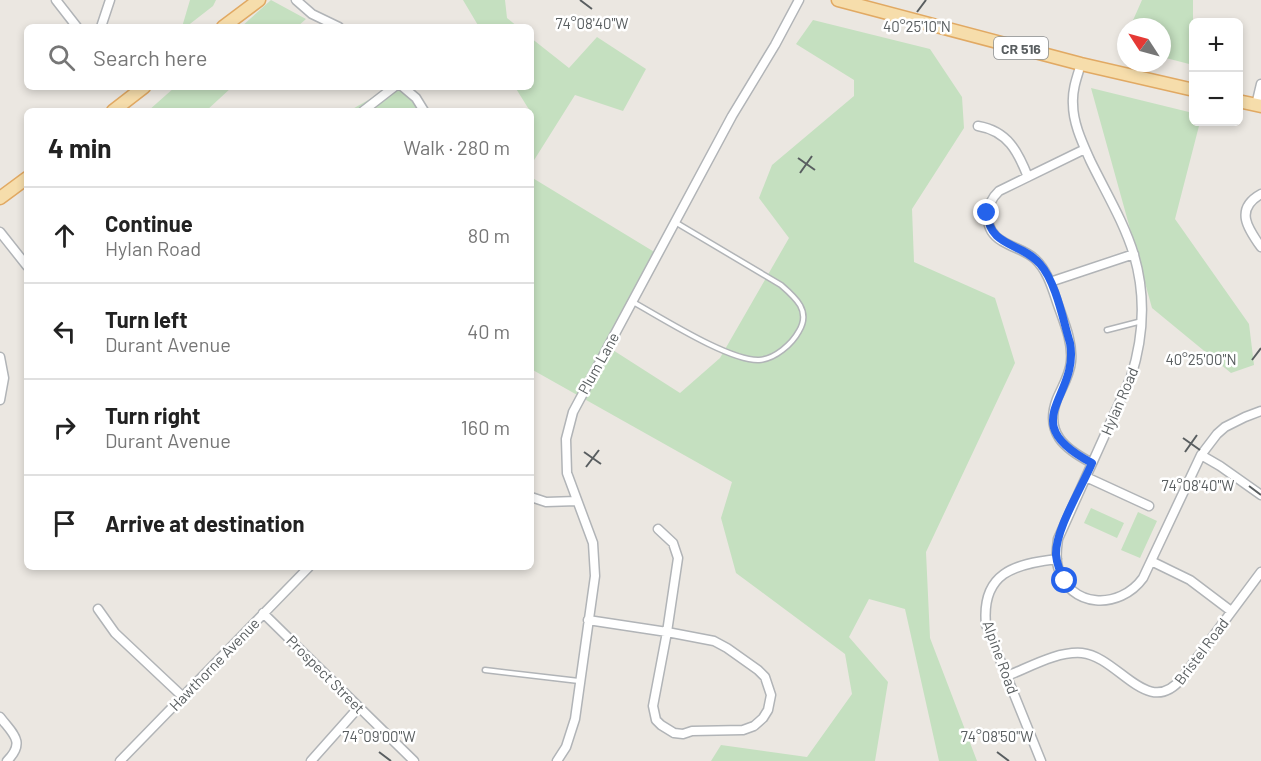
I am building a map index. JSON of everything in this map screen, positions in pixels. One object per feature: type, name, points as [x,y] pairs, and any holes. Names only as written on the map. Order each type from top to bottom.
[{"type":"main road","points":[[228,24],[259,0]]},
{"type":"main road","name":"CR 516","points":[[838,0],[1081,64],[1189,89]]},
{"type":"main road","points":[[115,108],[129,91]]},
{"type":"main road","points":[[1243,102],[1258,105]]},
{"type":"main road","points":[[0,198],[24,180]]},
{"type":"street","points":[[56,0],[75,24]]},
{"type":"street","points":[[102,24],[110,0]]},
{"type":"street","points":[[296,0],[312,14],[333,24]]},
{"type":"street","name":"Plum Lane","points":[[557,761],[566,747],[573,728],[595,576],[589,529],[567,473],[565,453],[568,428],[576,403],[799,0]]},
{"type":"street","name":"Hylan Road","points":[[1057,559],[1058,538],[1131,377],[1139,349],[1142,321],[1140,280],[1134,254],[1085,149],[1074,119],[1075,83],[1081,64]]},
{"type":"street","points":[[1258,105],[1261,84]]},
{"type":"street","points":[[367,108],[390,90]]},
{"type":"street","points":[[407,90],[416,98],[422,108]]},
{"type":"street","points":[[978,126],[994,130],[1010,142],[1020,156],[1028,177]]},
{"type":"street","points":[[1085,149],[1007,186],[992,197],[988,205],[988,222],[997,237],[1033,257],[1042,266],[1050,282],[1071,352],[1070,370],[1053,411],[1055,431],[1067,448],[1092,463]]},
{"type":"street","points":[[1261,194],[1251,201],[1245,215],[1248,229],[1261,247]]},
{"type":"street","points":[[0,231],[24,262]]},
{"type":"street","points":[[1050,282],[1134,254]]},
{"type":"street","points":[[0,357],[4,378],[0,400]]},
{"type":"street","points":[[1057,559],[1060,572],[1070,588],[1089,599],[1105,601],[1121,597],[1134,589],[1143,578],[1201,455],[1225,427],[1261,411]]},
{"type":"street","points":[[1201,455],[1261,495]]},
{"type":"street","points":[[1086,477],[1149,506]]},
{"type":"street","points":[[534,498],[546,502],[577,501]]},
{"type":"street","points":[[588,620],[667,632],[714,641],[727,648],[765,677],[771,695],[768,710],[763,718],[754,726],[743,730],[692,731],[683,734],[668,731],[656,720],[653,706],[667,632],[678,558],[674,543],[658,529]]},
{"type":"street","name":"Alpine Road","points":[[1041,761],[986,625],[985,611],[988,596],[998,579],[1014,567],[1057,559]]},
{"type":"street","name":"Bristel Road","points":[[1151,561],[1190,580],[1231,611]]},
{"type":"street","name":"Hawthorne Avenue","points":[[120,761],[306,570]]},
{"type":"street","name":"Bristel Road","points":[[1007,676],[1061,655],[1081,653],[1105,661],[1148,692],[1164,692],[1178,684],[1261,572]]},
{"type":"street","points":[[98,609],[115,633],[182,696]]},
{"type":"street","name":"Prospect Street","points":[[263,613],[414,761]]},
{"type":"street","points":[[311,761],[359,707]]},
{"type":"street","points":[[0,717],[17,740],[18,747],[7,761]]},
{"type":"lane","points":[[631,302],[741,358],[761,360],[779,353],[795,339],[805,322],[803,309],[794,296],[781,285],[675,222]]},
{"type":"lane","points":[[1107,330],[1142,321]]},
{"type":"lane","points":[[485,670],[579,681]]},
{"type":"green space","points":[[190,0],[216,0],[213,6],[190,24],[183,24]]},
{"type":"green space","points":[[271,0],[306,19],[300,24],[244,24]]},
{"type":"green space","points":[[463,0],[505,0],[507,18],[514,24],[477,24]]},
{"type":"green space","points":[[1142,0],[1193,0],[1193,18],[1189,18],[1189,64],[1171,59],[1171,18],[1134,18]]},
{"type":"green space","points":[[813,20],[930,49],[962,97],[964,128],[912,209],[914,262],[995,298],[1015,363],[926,552],[930,638],[977,761],[939,761],[905,609],[869,599],[849,637],[888,682],[875,761],[711,761],[721,745],[807,757],[852,694],[845,654],[736,573],[721,518],[732,482],[534,371],[534,179],[656,253],[605,345],[680,393],[720,358],[789,238],[759,198],[772,165],[854,96],[854,80],[796,44]]},
{"type":"green space","points":[[597,37],[646,69],[623,111],[575,95],[534,160],[534,108],[528,108],[517,90],[534,90],[534,40],[569,68]]},
{"type":"green space","points":[[1091,88],[1189,112],[1189,126],[1199,126],[1175,219],[1249,324],[1254,365],[1231,373],[1152,308]]},
{"type":"green space","points":[[172,90],[229,90],[209,108],[151,108]]},
{"type":"green space","points":[[386,90],[402,90],[417,98],[419,108],[354,108]]},
{"type":"green space","points":[[1091,508],[1124,523],[1117,538],[1084,523]]},
{"type":"green space","points":[[1138,512],[1157,521],[1140,558],[1121,550]]},
{"type":"route","points":[[987,213],[988,222],[997,237],[1024,251],[1042,266],[1050,282],[1070,343],[1070,370],[1053,411],[1055,431],[1067,448],[1092,463],[1058,538],[1057,566],[1065,581]]}]
